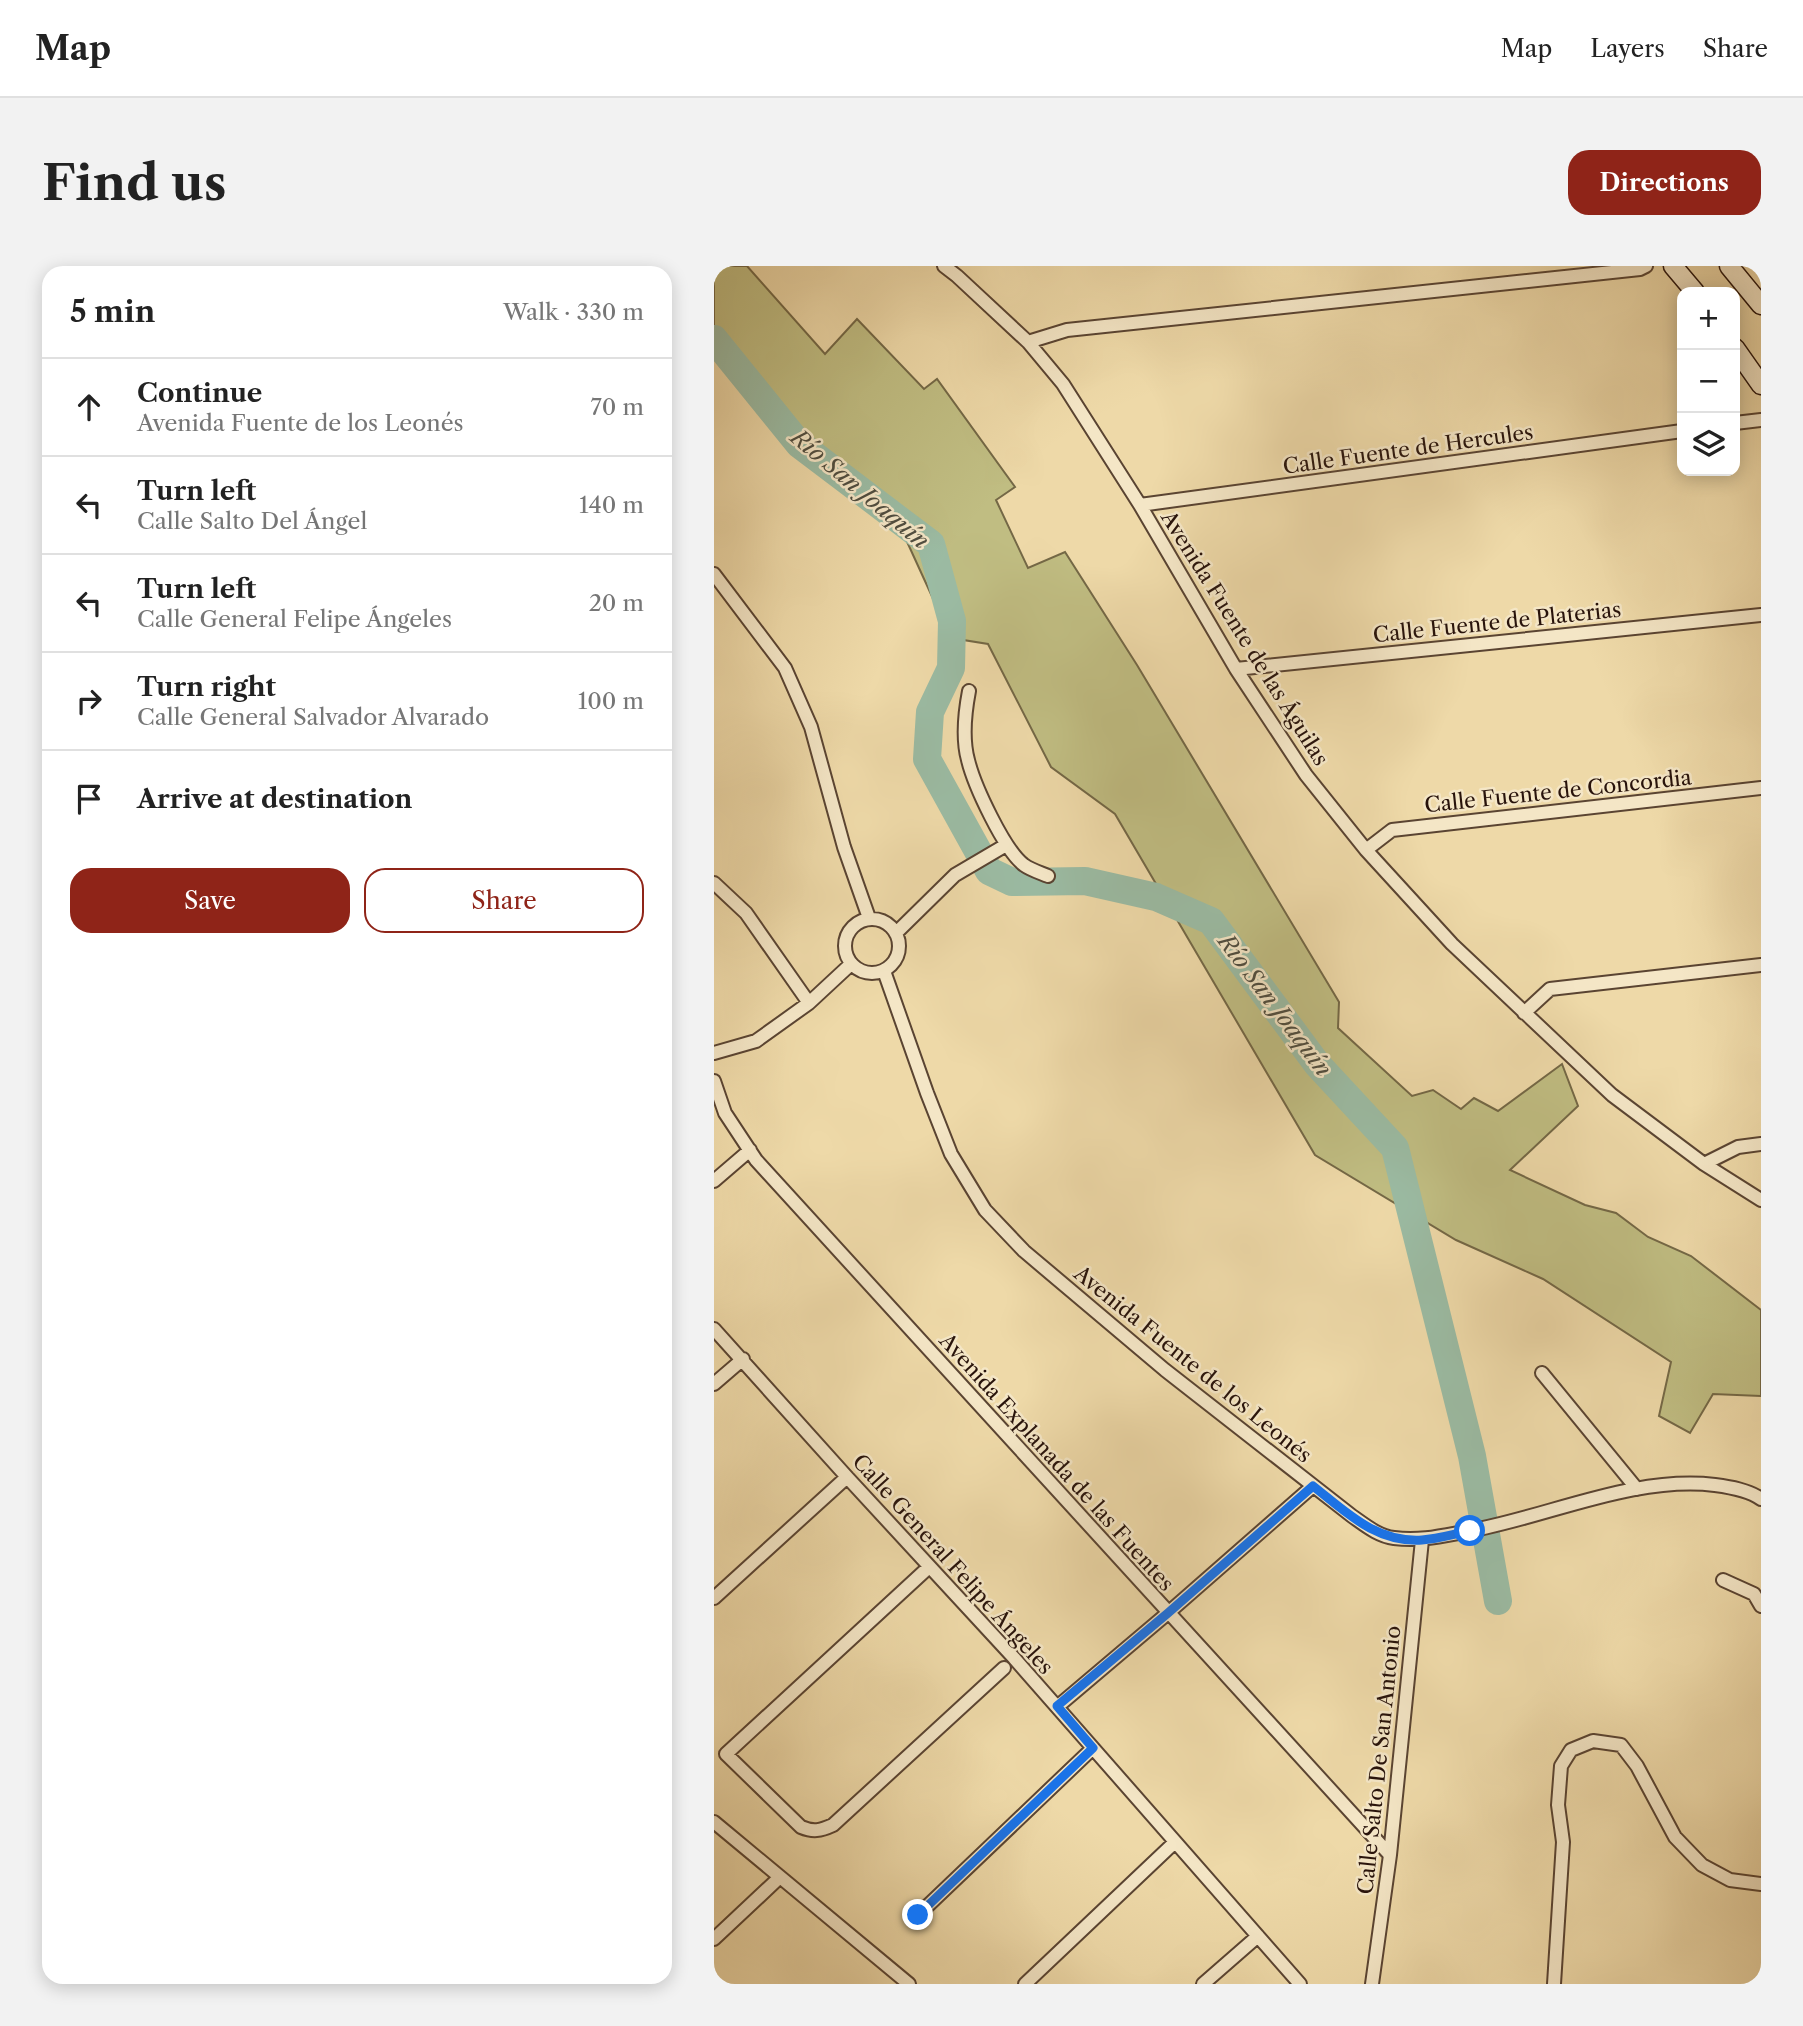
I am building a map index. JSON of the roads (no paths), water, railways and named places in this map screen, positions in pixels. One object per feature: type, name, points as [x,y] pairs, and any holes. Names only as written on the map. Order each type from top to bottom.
[{"type":"main road","points":[[1673,266],[1691,287]]},
{"type":"main road","points":[[1729,266],[1761,305]]},
{"type":"main road","points":[[1736,350],[1761,385]]},
{"type":"street","name":"Avenida Fuente de las Águilas","points":[[944,266],[1028,342],[1063,384],[1140,505],[1236,669],[1306,775],[1366,850],[1452,944],[1612,1095],[1704,1164],[1761,1200]]},
{"type":"street","points":[[1028,342],[1067,330],[1640,270],[1646,266]]},
{"type":"street","points":[[1740,422],[1761,420]]},
{"type":"street","name":"Calle Fuente de Hercules","points":[[1140,505],[1677,431]]},
{"type":"street","points":[[714,574],[785,668],[811,727],[844,847],[869,918]]},
{"type":"street","name":"Calle Fuente de Platerias","points":[[1236,669],[1761,615]]},
{"type":"street","points":[[969,691],[964,714],[967,760],[985,803],[1006,845],[1024,864],[1048,876]]},
{"type":"street","name":"Calle Fuente de Concordia","points":[[1366,850],[1391,830],[1761,788]]},
{"type":"street","points":[[897,933],[955,875],[1006,845]]},
{"type":"street","points":[[714,883],[746,914],[809,1003]]},
{"type":"street","points":[[869,918],[880,919],[897,933],[900,942],[897,959],[884,971],[875,974],[858,970],[845,953],[849,930],[858,922],[869,918]]},
{"type":"street","points":[[714,1053],[756,1041],[809,1003],[851,964]]},
{"type":"street","points":[[1524,1013],[1550,989],[1761,965]]},
{"type":"street","name":"Avenida Fuente de los Leonés","points":[[884,971],[951,1154],[985,1210],[1024,1251],[1165,1370],[1375,1532],[1392,1538],[1422,1540],[1505,1523],[1659,1484],[1691,1482],[1727,1486],[1761,1499]]},
{"type":"street","name":"Avenida Explanada de las Fuentes","points":[[714,1081],[725,1113],[756,1160],[1390,1856]]},
{"type":"street","points":[[1704,1164],[1738,1147],[1761,1144]]},
{"type":"street","points":[[714,1181],[750,1150]]},
{"type":"street","name":"Calle General Felipe Ángeles","points":[[714,1329],[1057,1706],[1300,1984]]},
{"type":"street","points":[[714,1384],[743,1359]]},
{"type":"street","points":[[1542,1373],[1637,1489]]},
{"type":"street","points":[[714,1598],[847,1477]]},
{"type":"street","points":[[1057,1706],[1313,1486]]},
{"type":"street","name":"Calle Salto De San Antonio","points":[[1372,1984],[1390,1856],[1422,1540]]},
{"type":"street","points":[[929,1567],[726,1754],[801,1827],[813,1832],[824,1829],[833,1825],[1004,1668]]},
{"type":"street","points":[[1723,1580],[1754,1594],[1761,1606]]},
{"type":"street","points":[[1554,1984],[1563,1843],[1558,1805],[1561,1766],[1571,1750],[1593,1741],[1621,1745],[1637,1766],[1675,1837],[1702,1865],[1730,1880],[1761,1884]]},
{"type":"street","points":[[918,1915],[1093,1748]]},
{"type":"street","points":[[714,1822],[909,1984]]},
{"type":"street","points":[[1024,1984],[1175,1842]]},
{"type":"street","points":[[714,1939],[780,1877]]},
{"type":"street","points":[[1203,1984],[1258,1936]]},
{"type":"waterway","name":"Río San Joaquín","points":[[714,339],[799,444],[931,544],[952,621],[951,668],[930,712],[927,759],[989,871],[1012,882],[1085,881],[1156,897],[1211,921],[1317,1064],[1395,1148],[1472,1456],[1498,1601]]}]
